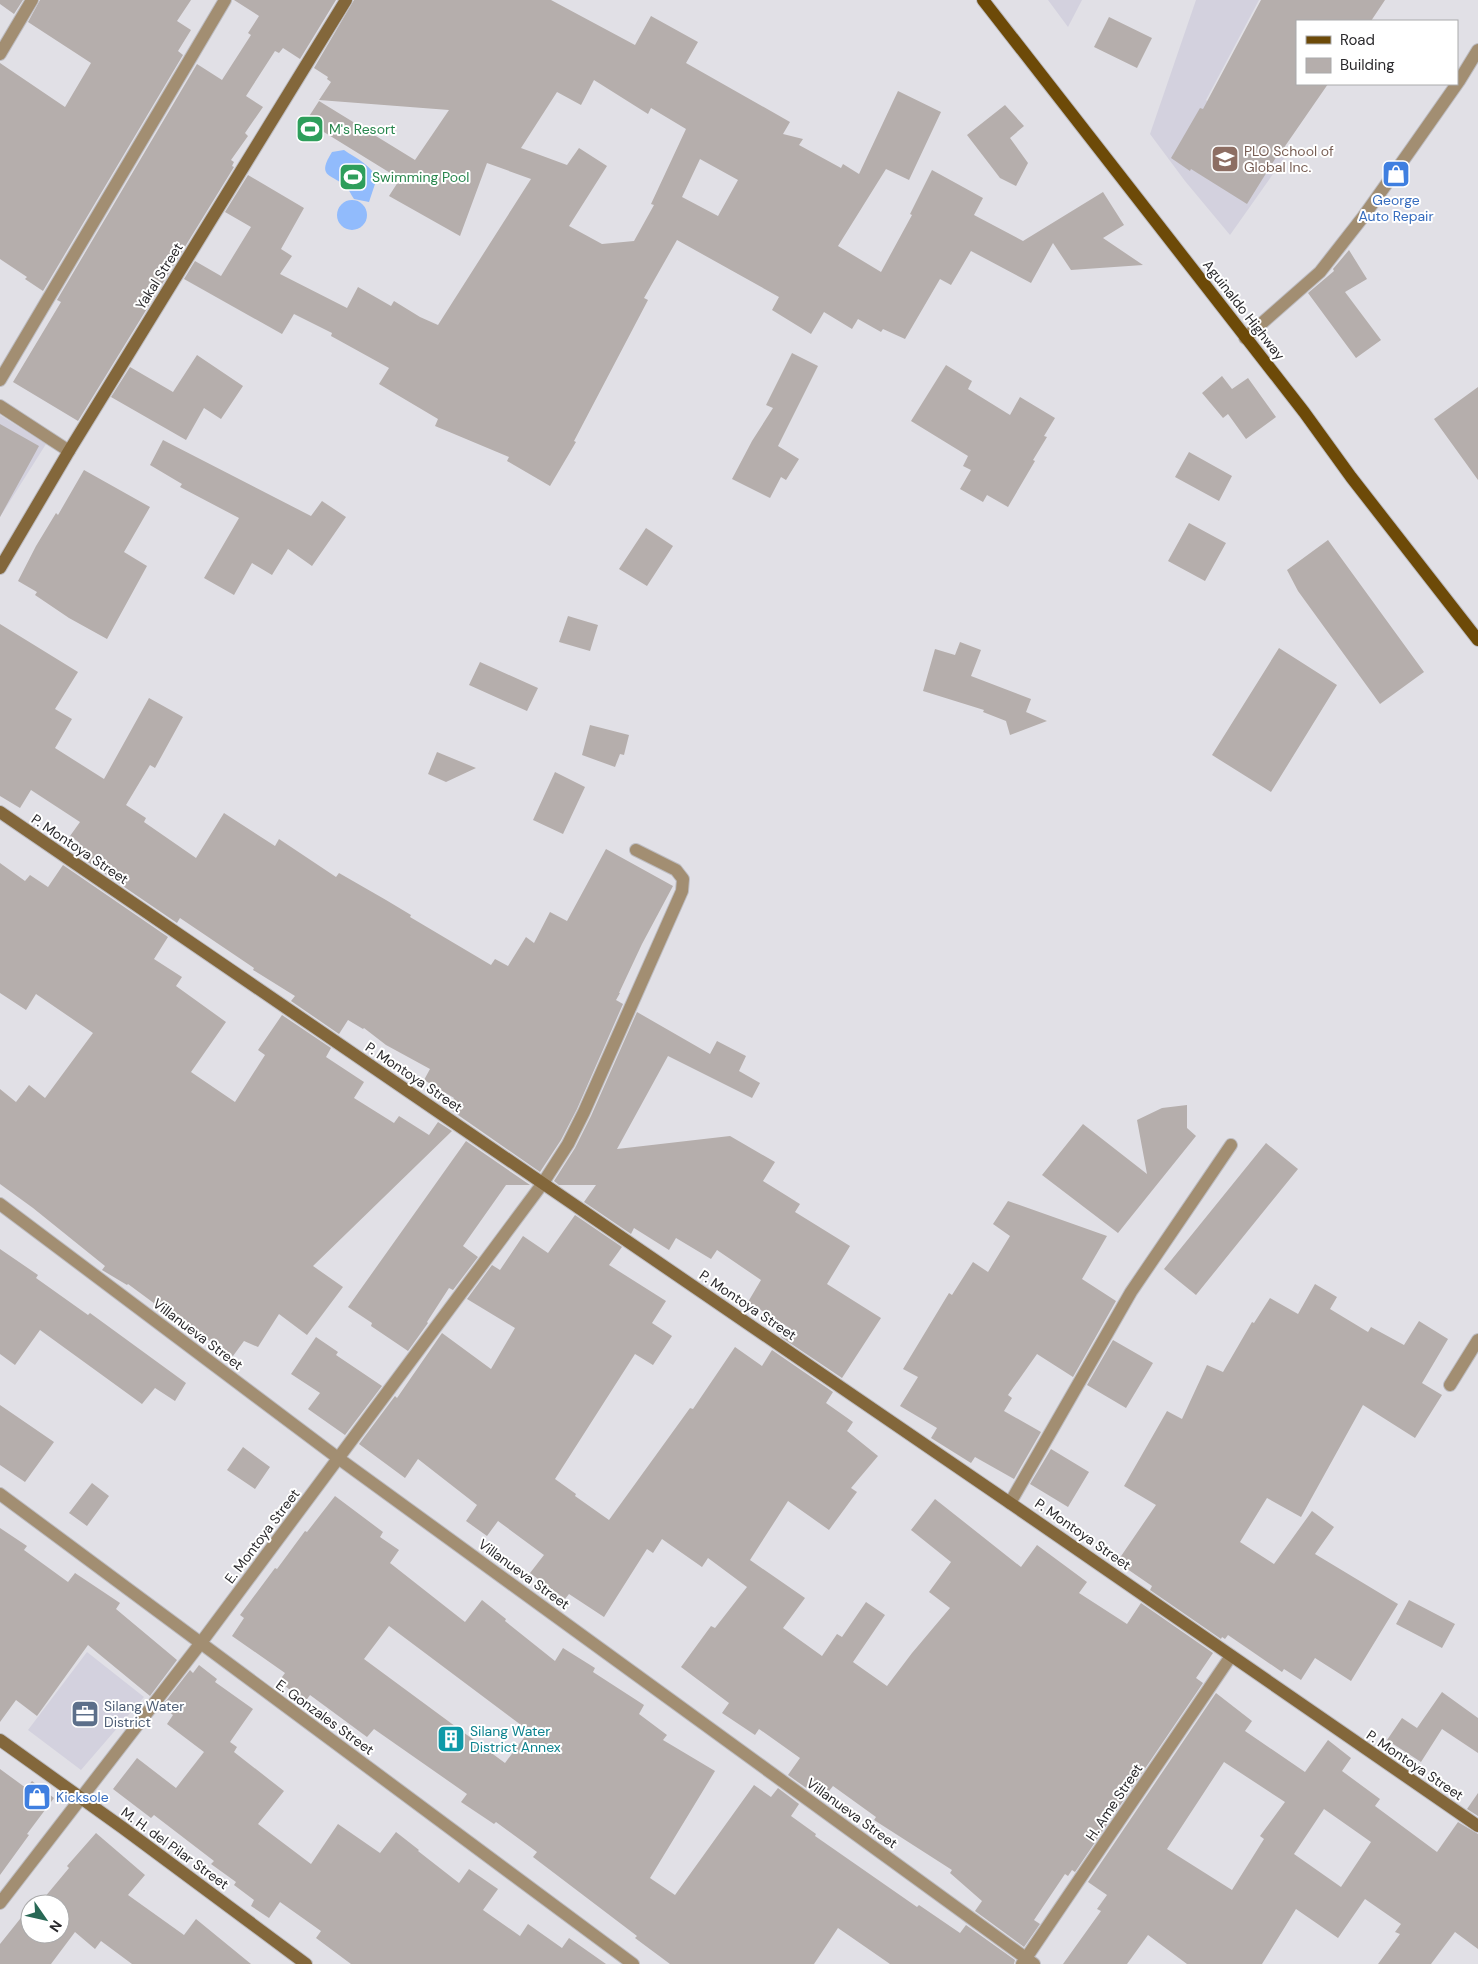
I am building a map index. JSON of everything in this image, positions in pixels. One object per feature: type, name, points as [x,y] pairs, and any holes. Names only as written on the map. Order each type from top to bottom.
[{"type":"main road","name":"Aguinaldo Highway","points":[[983,0],[1304,412],[1478,640]]},
{"type":"street","points":[[0,54],[32,0]]},
{"type":"street","points":[[0,380],[225,0]]},
{"type":"street","name":"Yakal Street","points":[[0,568],[69,451],[346,0]]},
{"type":"street","points":[[1458,81],[1478,50]]},
{"type":"street","points":[[1246,338],[1320,272],[1363,216],[1455,85]]},
{"type":"street","points":[[0,406],[69,451]]},
{"type":"street","name":"P. Montoya Street","points":[[0,812],[1010,1503],[1478,1826]]},
{"type":"street","name":"E. Montoya Street","points":[[0,1903],[200,1644],[543,1183],[568,1144],[682,891],[683,879],[676,870],[636,850]]},
{"type":"street","points":[[1010,1503],[1131,1292],[1231,1145]]},
{"type":"street","name":"Villanueva Street","points":[[0,1204],[338,1458],[1027,1962]]},
{"type":"street","points":[[1450,1385],[1478,1340]]},
{"type":"street","name":"E. Gonzales Street","points":[[0,1494],[632,1964]]},
{"type":"street","name":"H. Ame Street","points":[[1027,1962],[1231,1656]]},
{"type":"street","name":"M. H. del Pilar Street","points":[[0,1740],[306,1964]]},
{"type":"shaded area","points":[[1048,0],[1082,0],[1068,27]]},
{"type":"shaded area","points":[[1196,0],[1259,0],[1206,100],[1223,116],[1285,157],[1230,235],[1185,181],[1150,134]]},
{"type":"shaded area","points":[[0,415],[46,444],[0,517]]},
{"type":"shaded area","name":"Silang Water District","points":[[87,1652],[144,1697],[81,1770],[28,1730]]},
{"type":"water","name":"Swimming Pool","points":[[344,150],[366,165],[377,178],[369,202],[354,199],[345,185],[330,176],[325,170],[332,152]]},
{"type":"water","name":"Swimming Pool","points":[[352,200],[363,204],[367,215],[363,226],[352,230],[341,226],[337,215],[341,204]]},
{"type":"building","points":[[0,0],[23,0],[14,14],[0,4]]},
{"type":"building","points":[[40,0],[191,0],[177,21],[191,30],[178,51],[183,55],[43,291],[25,279],[27,277],[0,259],[0,63],[65,107],[91,63],[28,22]]},
{"type":"building","points":[[234,0],[336,0],[300,59],[283,48],[279,53],[275,51],[246,96],[263,107],[245,133],[248,136],[231,160],[234,162],[232,166],[234,167],[78,421],[13,382],[61,302],[57,300],[197,64],[222,80],[251,35],[248,33],[259,16]]},
{"type":"building","points":[[354,0],[551,0],[635,45],[651,16],[698,42],[686,63],[790,122],[783,134],[803,139],[799,145],[841,168],[843,164],[859,174],[898,91],[941,112],[909,180],[886,169],[838,246],[881,272],[912,215],[910,214],[932,170],[983,198],[974,215],[1023,241],[1103,192],[1124,225],[1103,238],[1143,265],[1071,270],[1053,243],[1031,283],[971,251],[951,285],[940,279],[905,339],[883,329],[881,332],[858,319],[852,329],[824,312],[811,334],[772,310],[779,297],[677,240],[644,298],[648,300],[574,441],[576,442],[550,486],[507,461],[509,457],[435,426],[438,419],[379,384],[389,368],[331,336],[332,333],[294,314],[282,334],[184,279],[195,261],[221,276],[251,227],[225,212],[248,175],[304,208],[281,249],[292,256],[280,274],[347,308],[358,287],[391,306],[394,301],[420,317],[438,325],[531,179],[487,163],[460,236],[389,196],[400,179],[306,121],[319,101],[415,160],[449,110],[319,100],[331,82],[327,79],[328,77],[314,68]],"holes":[[[594,80],[648,114],[651,108],[686,129],[651,204],[654,205],[634,241],[602,244],[569,226],[607,166],[579,148],[567,165],[521,148],[557,92],[581,105]],[[700,159],[738,180],[718,216],[682,197]]]},
{"type":"building","points":[[1261,0],[1385,0],[1372,20],[1296,20],[1296,85],[1327,85],[1280,151],[1247,204],[1171,158],[1200,108],[1203,109]]},
{"type":"building","points":[[1109,17],[1152,38],[1137,68],[1094,47]]},
{"type":"building","points":[[1005,105],[1024,126],[1010,138],[1028,163],[1016,186],[1000,178],[967,135]]},
{"type":"building","points":[[1349,250],[1367,279],[1345,292],[1381,340],[1356,358],[1308,293],[1334,271],[1333,269]]},
{"type":"building","points":[[792,353],[818,366],[778,446],[799,459],[786,480],[781,477],[770,498],[732,479],[752,441],[773,408],[766,405]]},
{"type":"building","points":[[197,355],[243,386],[221,419],[204,408],[186,440],[111,397],[130,367],[173,392]]},
{"type":"building","points":[[946,365],[972,381],[968,389],[1010,415],[1020,397],[1055,418],[1044,436],[1047,437],[1033,460],[1035,461],[1008,507],[987,495],[983,502],[960,489],[971,470],[963,466],[968,456],[911,421]]},
{"type":"building","points":[[1222,376],[1232,389],[1248,378],[1276,417],[1246,439],[1228,414],[1223,418],[1202,393]]},
{"type":"building","points":[[1478,387],[1478,480],[1434,419]]},
{"type":"building","points":[[0,424],[39,446],[0,517]]},
{"type":"building","points":[[163,440],[311,516],[322,501],[346,517],[312,566],[288,549],[272,575],[252,563],[234,595],[204,578],[239,518],[180,487],[182,484],[150,465]]},
{"type":"building","points":[[1189,452],[1232,476],[1219,501],[1175,477]]},
{"type":"building","points":[[84,470],[150,507],[124,552],[147,566],[107,639],[69,618],[35,595],[37,592],[18,581],[36,546],[56,513],[58,515]]},
{"type":"building","points":[[1189,523],[1226,543],[1205,581],[1168,561]]},
{"type":"building","points":[[646,528],[673,546],[647,586],[619,569]]},
{"type":"building","points":[[1328,540],[1424,672],[1380,704],[1298,591],[1287,570]]},
{"type":"building","points":[[568,616],[598,625],[590,651],[559,642]]},
{"type":"building","points":[[0,624],[78,672],[55,709],[72,719],[55,748],[104,779],[149,698],[183,717],[155,768],[150,765],[126,805],[146,818],[144,822],[196,858],[224,813],[275,846],[279,839],[336,877],[339,873],[491,965],[495,959],[508,966],[526,937],[534,943],[550,912],[567,921],[606,849],[673,886],[642,944],[619,993],[616,1000],[623,1004],[577,1109],[561,1140],[540,1172],[448,1108],[454,1098],[424,1080],[430,1069],[386,1045],[364,1028],[348,1020],[339,1034],[291,1001],[295,996],[253,970],[254,968],[180,918],[177,923],[73,852],[80,843],[70,836],[80,822],[31,790],[20,808],[0,796]]},
{"type":"building","points":[[960,642],[981,650],[971,676],[1031,699],[1026,712],[1047,721],[1010,735],[1006,721],[983,712],[984,710],[923,691],[935,649],[955,655]]},
{"type":"building","points":[[1279,648],[1337,685],[1271,792],[1212,755]]},
{"type":"building","points":[[480,662],[538,688],[527,711],[469,685]]},
{"type":"building","points":[[590,725],[629,735],[624,755],[620,754],[615,767],[582,755]]},
{"type":"building","points":[[437,752],[476,768],[446,782],[428,774]]},
{"type":"building","points":[[555,772],[585,787],[563,834],[533,820]]},
{"type":"building","points":[[0,863],[25,881],[30,875],[48,887],[63,865],[168,937],[154,959],[182,977],[176,986],[226,1022],[191,1072],[235,1102],[265,1055],[258,1050],[282,1015],[331,1048],[326,1057],[364,1082],[354,1098],[394,1123],[399,1116],[429,1135],[438,1122],[452,1131],[313,1266],[343,1287],[307,1335],[279,1314],[258,1347],[244,1341],[233,1356],[174,1318],[128,1284],[102,1270],[105,1266],[0,1184],[0,1089],[16,1102],[29,1085],[45,1098],[93,1033],[36,994],[26,1010],[0,993]]},
{"type":"building","points":[[637,1012],[710,1054],[717,1041],[746,1056],[739,1071],[760,1083],[752,1098],[668,1056],[617,1149],[730,1136],[775,1162],[763,1181],[800,1204],[795,1212],[850,1246],[827,1284],[881,1318],[842,1378],[781,1337],[788,1327],[748,1302],[761,1280],[717,1250],[711,1259],[676,1238],[669,1250],[634,1228],[631,1234],[584,1202],[596,1185],[559,1185],[554,1181],[575,1148],[591,1116]]},
{"type":"building","points":[[1187,1105],[1187,1128],[1196,1136],[1118,1233],[1042,1175],[1083,1124],[1147,1174],[1137,1120],[1162,1108]]},
{"type":"building","points":[[466,1141],[530,1185],[506,1185],[463,1246],[478,1257],[453,1290],[449,1288],[408,1351],[371,1326],[372,1323],[348,1307]]},
{"type":"building","points":[[1266,1143],[1298,1169],[1196,1295],[1164,1269]]},
{"type":"building","points":[[1008,1201],[1107,1236],[1082,1279],[1116,1301],[1073,1377],[1037,1354],[1008,1395],[1012,1398],[1004,1411],[1041,1432],[1014,1479],[975,1457],[971,1463],[931,1438],[937,1428],[900,1406],[918,1377],[903,1369],[949,1293],[952,1295],[973,1262],[988,1272],[1010,1236],[993,1224]]},
{"type":"building","points":[[575,1215],[622,1247],[609,1265],[666,1301],[652,1323],[672,1336],[653,1365],[635,1354],[555,1479],[609,1520],[690,1408],[693,1409],[735,1347],[762,1366],[772,1350],[833,1392],[826,1403],[853,1422],[847,1431],[878,1456],[851,1488],[857,1492],[829,1530],[788,1501],[750,1560],[805,1598],[783,1628],[822,1656],[837,1634],[842,1637],[866,1602],[885,1615],[853,1662],[887,1686],[950,1608],[929,1592],[951,1562],[911,1530],[935,1499],[1021,1567],[1037,1545],[1087,1582],[1079,1593],[1127,1624],[1141,1603],[1213,1653],[1196,1678],[1203,1683],[1075,1872],[1072,1870],[1068,1876],[1065,1874],[1034,1920],[1040,1924],[1024,1947],[975,1911],[982,1901],[950,1873],[952,1870],[874,1820],[876,1817],[833,1786],[829,1791],[816,1781],[809,1790],[788,1775],[800,1758],[759,1729],[755,1735],[722,1713],[729,1703],[681,1667],[711,1626],[715,1628],[747,1587],[708,1558],[702,1567],[662,1539],[653,1553],[647,1549],[604,1617],[569,1594],[565,1599],[530,1573],[544,1555],[498,1521],[487,1536],[466,1521],[477,1505],[418,1459],[405,1478],[359,1444],[395,1396],[397,1398],[442,1333],[491,1369],[515,1328],[467,1299],[492,1265],[500,1270],[523,1236],[548,1253]]},
{"type":"building","points":[[0,1249],[38,1275],[36,1278],[88,1315],[90,1313],[186,1383],[175,1401],[155,1388],[142,1404],[40,1330],[15,1365],[0,1354]]},
{"type":"building","points":[[1315,1284],[1337,1297],[1330,1309],[1368,1332],[1371,1327],[1404,1345],[1419,1321],[1448,1339],[1422,1383],[1442,1395],[1415,1438],[1363,1405],[1301,1517],[1267,1498],[1240,1542],[1274,1564],[1312,1511],[1334,1527],[1315,1554],[1398,1604],[1351,1681],[1315,1658],[1301,1680],[1284,1669],[1282,1672],[1228,1635],[1225,1639],[1222,1637],[1221,1639],[1150,1590],[1152,1586],[1117,1562],[1156,1505],[1124,1486],[1167,1411],[1182,1419],[1207,1365],[1223,1372],[1252,1322],[1254,1323],[1270,1298],[1298,1314]]},
{"type":"building","points":[[316,1337],[338,1352],[336,1355],[382,1386],[345,1435],[308,1409],[320,1393],[291,1374]]},
{"type":"building","points":[[1113,1340],[1153,1363],[1126,1408],[1087,1385]]},
{"type":"building","points":[[0,1405],[54,1442],[25,1482],[0,1465]]},
{"type":"building","points":[[243,1447],[270,1467],[255,1489],[227,1470]]},
{"type":"building","points":[[1051,1449],[1089,1472],[1068,1507],[1030,1484]]},
{"type":"building","points":[[92,1483],[109,1496],[87,1526],[69,1513]]},
{"type":"building","points":[[335,1496],[383,1532],[380,1537],[399,1550],[390,1563],[465,1622],[482,1600],[555,1661],[563,1648],[595,1668],[593,1672],[644,1705],[639,1714],[667,1735],[663,1740],[715,1771],[650,1878],[675,1895],[754,1785],[771,1797],[778,1788],[799,1804],[791,1816],[816,1834],[815,1836],[917,1907],[919,1905],[960,1933],[966,1925],[1015,1960],[1014,1964],[890,1964],[838,1928],[814,1964],[670,1964],[635,1938],[637,1936],[533,1857],[537,1852],[496,1822],[494,1824],[461,1802],[467,1794],[374,1729],[367,1737],[310,1695],[305,1702],[279,1681],[285,1673],[232,1636],[244,1618],[240,1615],[275,1568],[277,1569],[305,1531],[307,1532]],"holes":[[[389,1626],[529,1731],[505,1763],[364,1659]]]},
{"type":"building","points":[[0,1528],[27,1546],[24,1550],[68,1582],[75,1573],[120,1603],[116,1609],[177,1660],[150,1696],[88,1645],[37,1716],[16,1700],[0,1722]]},
{"type":"building","points":[[1409,1600],[1455,1624],[1442,1648],[1396,1624]]},
{"type":"building","points":[[199,1665],[217,1679],[215,1682],[253,1709],[230,1742],[237,1747],[234,1752],[284,1791],[258,1824],[311,1864],[338,1824],[380,1853],[396,1832],[459,1883],[469,1869],[498,1889],[483,1910],[520,1936],[528,1924],[562,1948],[569,1938],[606,1964],[351,1964],[316,1938],[321,1931],[280,1902],[269,1918],[251,1906],[254,1900],[234,1885],[236,1882],[211,1864],[214,1861],[154,1815],[151,1818],[113,1789],[137,1758],[176,1788],[204,1752],[167,1724],[173,1715],[162,1706],[190,1670],[193,1673]]},
{"type":"building","points":[[1442,1692],[1478,1718],[1478,1753],[1442,1729],[1421,1762],[1387,1740],[1402,1718],[1417,1728]]},
{"type":"building","points":[[1216,1693],[1252,1721],[1245,1731],[1305,1772],[1328,1740],[1351,1758],[1342,1771],[1380,1799],[1375,1806],[1437,1852],[1458,1822],[1478,1834],[1478,1949],[1455,1932],[1431,1964],[1378,1964],[1400,1934],[1395,1932],[1401,1924],[1365,1899],[1338,1938],[1296,1909],[1262,1964],[1187,1964],[1148,1935],[1127,1964],[1063,1964],[1101,1911],[1097,1909],[1107,1895],[1088,1882]],"holes":[[[1224,1762],[1285,1802],[1260,1836],[1264,1839],[1232,1890],[1167,1849]],[[1324,1809],[1371,1842],[1341,1887],[1294,1854]]]},
{"type":"building","points":[[0,1769],[26,1788],[32,1781],[54,1798],[0,1875]]},
{"type":"building","points":[[1478,1793],[1478,1816],[1467,1809]]},
{"type":"building","points":[[96,1833],[145,1875],[128,1895],[184,1935],[196,1919],[251,1964],[132,1964],[101,1941],[95,1949],[75,1932],[70,1939],[70,1894],[47,1894],[69,1868],[67,1866]]},
{"type":"building","points":[[20,1919],[20,1944],[66,1944],[51,1964],[0,1964],[0,1944]]},
{"type":"place","name":"M's Resort","points":[[310,129]]},
{"type":"place","name":"PLO School of Global Inc.","points":[[1225,159]]},
{"type":"place","name":"George Auto Repair","points":[[1396,174]]},
{"type":"place","name":"Swimming Pool","points":[[353,177]]},
{"type":"place","name":"Silang Water District","points":[[85,1714]]},
{"type":"place","name":"Silang Water District Annex","points":[[451,1739]]},
{"type":"place","name":"Kicksole","points":[[37,1797]]}]
